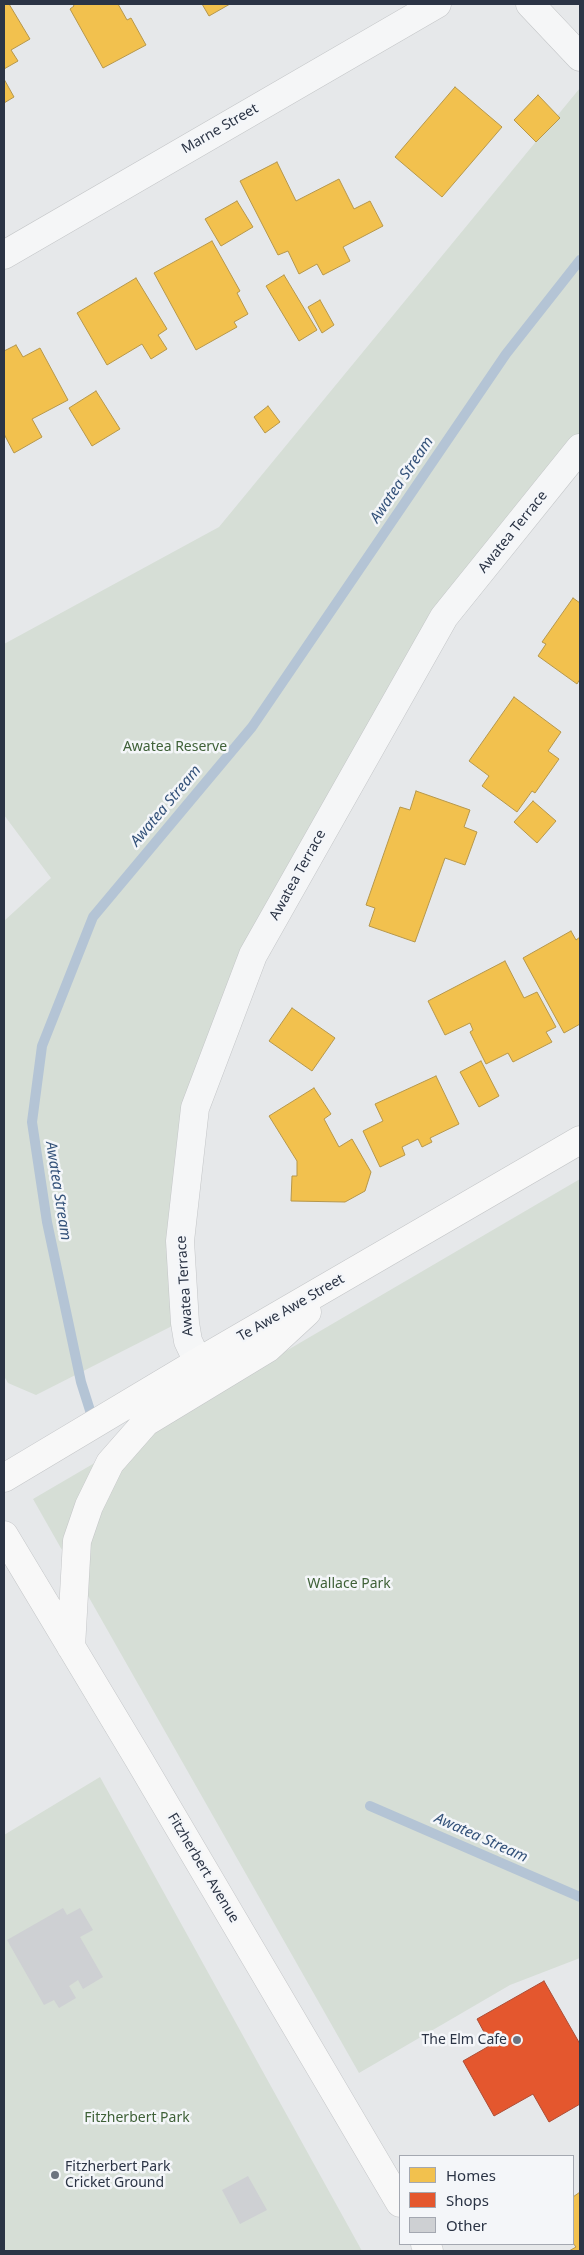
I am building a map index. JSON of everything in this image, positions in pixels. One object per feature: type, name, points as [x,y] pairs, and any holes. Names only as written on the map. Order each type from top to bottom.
[{"type":"main road","name":"Te Awe Awe Street","points":[[4,1478],[467,1204],[580,1140]]},
{"type":"main road","points":[[71,1647],[77,1541],[89,1506],[110,1463],[146,1422],[268,1348],[343,1279]]},
{"type":"main road","name":"Fitzherbert Avenue","points":[[4,1535],[138,1758],[399,2201]]},
{"type":"street","name":"Marne Street","points":[[4,255],[437,4]]},
{"type":"street","points":[[530,4],[580,57]]},
{"type":"street","name":"Awatea Terrace","points":[[198,1362],[188,1341],[185,1323],[180,1241],[195,1108],[253,955],[444,617],[580,448]]},
{"type":"green space","name":"Awatea Reserve","points":[[580,88],[580,448],[444,617],[253,955],[195,1108],[176,1324],[36,1395],[8,1383],[4,1376],[4,921],[51,878],[4,815],[4,644],[219,527]]},
{"type":"green space","name":"Wallace Park","points":[[580,1179],[580,1958],[510,1985],[359,2073],[33,1499]]},
{"type":"green space","name":"Fitzherbert Park","points":[[100,1777],[362,2251],[4,2251],[4,1835]]},
{"type":"building: Homes","points":[[4,4],[9,4],[30,39],[11,50],[18,61],[4,69]]},
{"type":"building: Homes","points":[[73,4],[118,4],[127,20],[131,18],[146,45],[103,68],[70,9],[74,6]]},
{"type":"building: Homes","points":[[202,4],[230,4],[209,16]]},
{"type":"building: Homes","points":[[4,79],[14,97],[4,103]]},
{"type":"building: Homes","points":[[455,87],[502,127],[442,197],[395,157]]},
{"type":"building: Homes","points":[[538,95],[560,118],[536,142],[514,120]]},
{"type":"building: Homes","points":[[277,162],[296,201],[339,179],[354,209],[370,201],[383,226],[343,247],[350,261],[323,275],[317,264],[299,274],[288,251],[278,255],[240,181]]},
{"type":"building: Homes","points":[[237,201],[253,227],[221,246],[205,219]]},
{"type":"building: Homes","points":[[212,241],[240,291],[237,293],[248,314],[234,322],[237,327],[196,350],[154,273]]},
{"type":"building: Homes","points":[[284,275],[317,330],[299,341],[266,286]]},
{"type":"building: Homes","points":[[136,278],[167,329],[158,335],[167,349],[151,359],[142,344],[107,365],[77,313]]},
{"type":"building: Homes","points":[[320,300],[334,325],[322,333],[308,307]]},
{"type":"building: Homes","points":[[16,345],[23,357],[40,348],[68,400],[32,419],[42,437],[14,453],[4,434],[4,351]]},
{"type":"building: Homes","points":[[96,391],[120,429],[92,446],[69,408]]},
{"type":"building: Homes","points":[[268,406],[280,422],[265,433],[254,417]]},
{"type":"building: Homes","points":[[573,598],[580,603],[580,679],[577,684],[538,656],[546,644],[542,642]]},
{"type":"building: Homes","points":[[514,697],[561,732],[548,751],[559,759],[535,793],[532,791],[517,812],[482,786],[489,776],[469,761]]},
{"type":"building: Homes","points":[[416,791],[470,810],[464,827],[477,832],[465,865],[445,858],[415,942],[369,926],[375,908],[366,905],[400,807],[410,810]]},
{"type":"building: Homes","points":[[533,801],[556,821],[537,843],[514,822]]},
{"type":"building: Homes","points":[[571,931],[576,940],[580,937],[580,1024],[564,1033],[523,958]]},
{"type":"building: Homes","points":[[505,961],[524,998],[537,992],[556,1027],[546,1032],[552,1042],[513,1062],[508,1053],[486,1064],[470,1032],[473,1030],[470,1023],[445,1035],[428,1001]]},
{"type":"building: Homes","points":[[292,1008],[335,1038],[312,1071],[269,1041]]},
{"type":"building: Homes","points":[[481,1061],[499,1096],[479,1107],[460,1072]]},
{"type":"building: Homes","points":[[436,1076],[459,1124],[430,1138],[432,1142],[422,1147],[418,1139],[402,1147],[405,1155],[380,1167],[363,1131],[383,1121],[375,1104]]},
{"type":"building: Homes","points":[[314,1088],[331,1114],[324,1119],[339,1147],[352,1139],[371,1172],[365,1191],[345,1202],[291,1201],[292,1176],[297,1176],[297,1161],[269,1116]]},
{"type":"building: Homes","points":[[580,2192],[580,2251],[569,2251],[576,2247],[574,2244],[574,2196]]},
{"type":"building: Shops","points":[[544,1981],[580,2044],[580,2104],[549,2122],[533,2094],[494,2116],[463,2061],[491,2045],[477,2019]]},
{"type":"building: Other","points":[[63,1908],[67,1915],[80,1908],[93,1930],[80,1937],[103,1977],[83,1989],[78,1980],[69,1986],[76,1998],[59,2008],[54,2000],[44,2005],[7,1940]]},
{"type":"building: Other","points":[[248,2176],[267,2210],[240,2224],[222,2190]]},
{"type":"waterway","name":"Awatea Stream","points":[[94,1423],[81,1382],[47,1222],[32,1122],[42,1046],[93,917],[252,727],[506,354],[580,260]]},
{"type":"waterway","name":"Awatea Stream","points":[[370,1806],[580,1897]]},
{"type":"place","name":"The Elm Cafe","points":[[517,2040]]},
{"type":"place","name":"Fitzherbert Park Cricket Ground","points":[[55,2175]]}]
